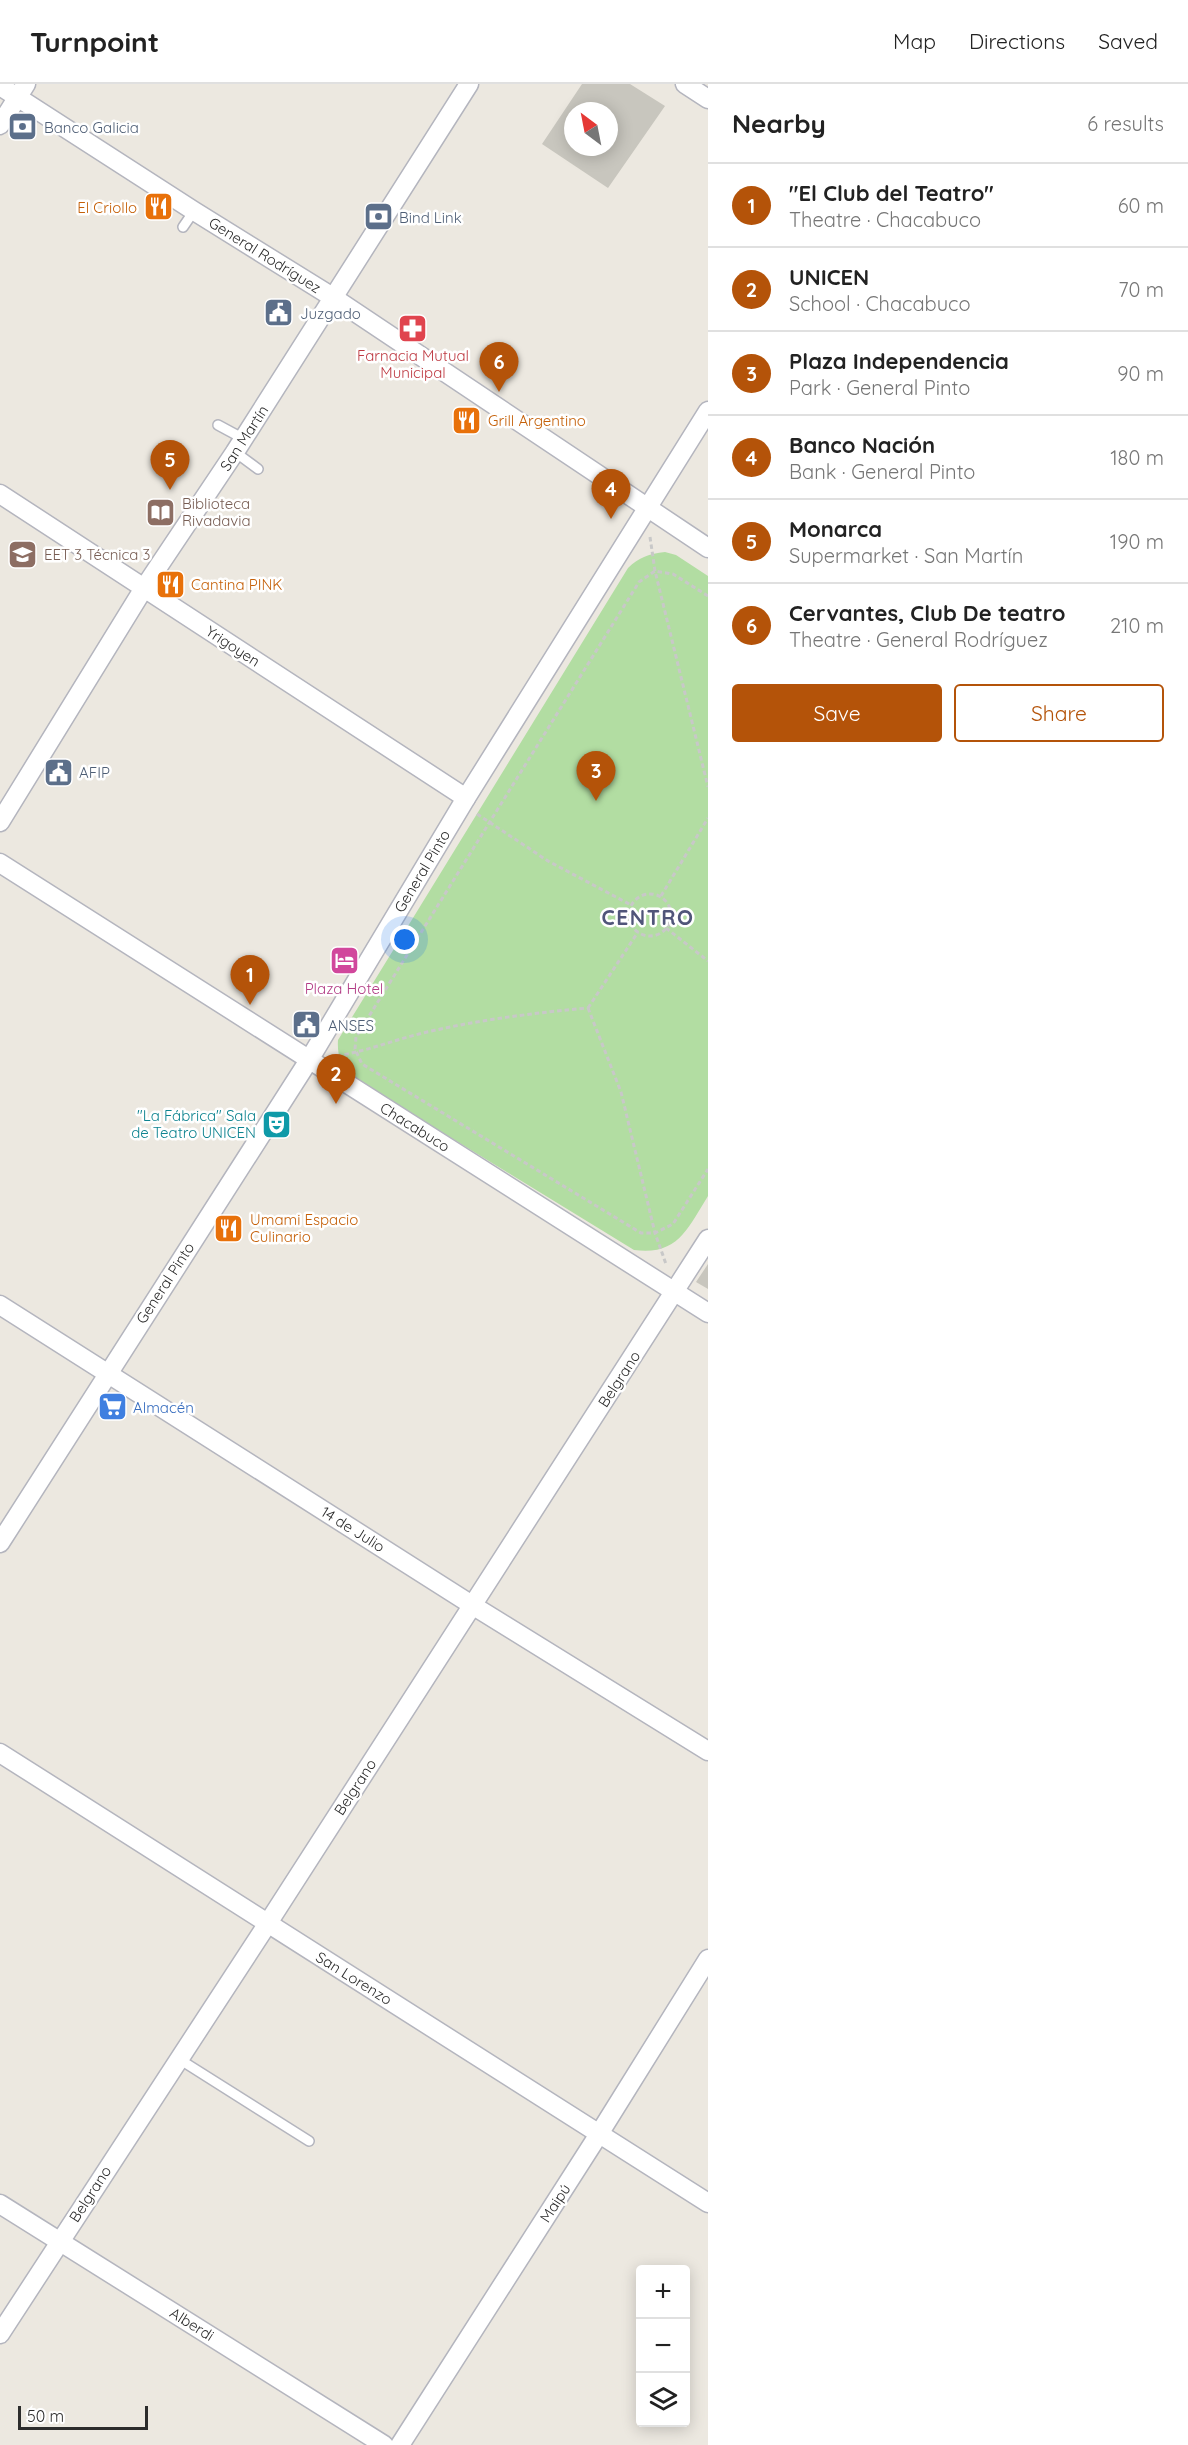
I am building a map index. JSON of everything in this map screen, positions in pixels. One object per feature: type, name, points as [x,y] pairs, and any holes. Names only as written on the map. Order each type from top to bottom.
[{"type":"street","name":"San Martín","points":[[0,822],[144,588],[240,445],[469,84]]},
{"type":"street","points":[[685,84],[708,99]]},
{"type":"street","name":"General Rodríguez","points":[[0,86],[22,91],[194,211],[334,298],[708,548]]},
{"type":"street","points":[[0,125],[22,91]]},
{"type":"street","name":"General Pinto","points":[[0,1543],[309,1060],[464,801],[708,411]]},
{"type":"street","name":"Yrigoyen","points":[[0,494],[464,801]]},
{"type":"street","name":"Chacabuco","points":[[0,863],[708,1313]]},
{"type":"street","name":"Belgrano","points":[[0,2334],[268,1923],[708,1239]]},
{"type":"street","name":"14 de Julio","points":[[0,1305],[472,1605],[708,1751]]},
{"type":"street","name":"San Lorenzo","points":[[0,1753],[708,2204]]},
{"type":"street","name":"Maipú","points":[[400,2445],[708,1959]]},
{"type":"street","name":"Alberdi","points":[[0,2204],[384,2445]]},
{"type":"lane","points":[[183,227],[194,211]]},
{"type":"lane","points":[[218,425],[240,445],[258,469]]},
{"type":"lane","points":[[179,2059],[309,2141]]},
{"type":"path","points":[[646,508],[655,571],[708,787]]},
{"type":"path","points":[[708,596],[673,574],[655,571],[639,582],[356,1037],[357,1053],[362,1064],[641,1233],[655,1233],[673,1224],[708,1169]]},
{"type":"path","points":[[464,801],[490,822],[548,861],[631,905]]},
{"type":"path","points":[[661,896],[708,818]]},
{"type":"path","points":[[642,895],[661,896],[670,909],[669,923],[666,928],[654,936],[638,932],[629,918],[631,905],[642,895]]},
{"type":"path","points":[[666,928],[708,961]]},
{"type":"path","points":[[309,1060],[357,1053],[421,1033],[484,1021],[588,1008],[638,932]]},
{"type":"path","points":[[588,1008],[621,1092],[655,1233],[675,1291]]},
{"type":"green space","points":[[665,552],[676,555],[708,576],[708,1196],[680,1237],[661,1249],[649,1251],[634,1250],[352,1077],[340,1060],[338,1040],[628,568],[645,557]]},
{"type":"building","points":[[582,84],[630,84],[665,106],[608,188],[542,144],[564,111],[564,156],[618,156],[618,102],[570,102]]},
{"type":"building","points":[[708,1264],[708,1289],[696,1282]]},
{"type":"place","name":"Banco Galicia","points":[[23,127]]},
{"type":"place","name":"El Criollo","points":[[158,207]]},
{"type":"place","name":"Bind Link","points":[[378,217]]},
{"type":"place","name":"Juzgado","points":[[279,313]]},
{"type":"place","name":"Farnacia Mutual Municipal","points":[[413,328]]},
{"type":"place","name":"Cervantes, Club De teatro","points":[[499,392]]},
{"type":"place","name":"Grill Argentino","points":[[467,420]]},
{"type":"place","name":"Monarca","points":[[170,490]]},
{"type":"place","name":"Biblioteca Rivadavia","points":[[161,512]]},
{"type":"place","name":"Banco Nación","points":[[611,519]]},
{"type":"place","name":"EET 3 Técnica 3","points":[[23,554]]},
{"type":"place","name":"Cantina PINK","points":[[170,584]]},
{"type":"place","name":"AFIP","points":[[58,772]]},
{"type":"place","name":"Plaza Independencia","points":[[596,801]]},
{"type":"place","name":"Plaza Hotel","points":[[344,961]]},
{"type":"place","name":"\"El Club del Teatro\"","points":[[250,1005]]},
{"type":"place","name":"ANSES","points":[[307,1025]]},
{"type":"place","name":"UNICEN","points":[[336,1104]]},
{"type":"place","name":"\"La Fábrica\" Sala de Teatro UNICEN","points":[[277,1124]]},
{"type":"place","name":"Umami Espacio Culinario","points":[[229,1228]]},
{"type":"place","name":"Almacén","points":[[112,1407]]},
{"type":"district","name":"CENTRO","points":[[648,917]]}]
